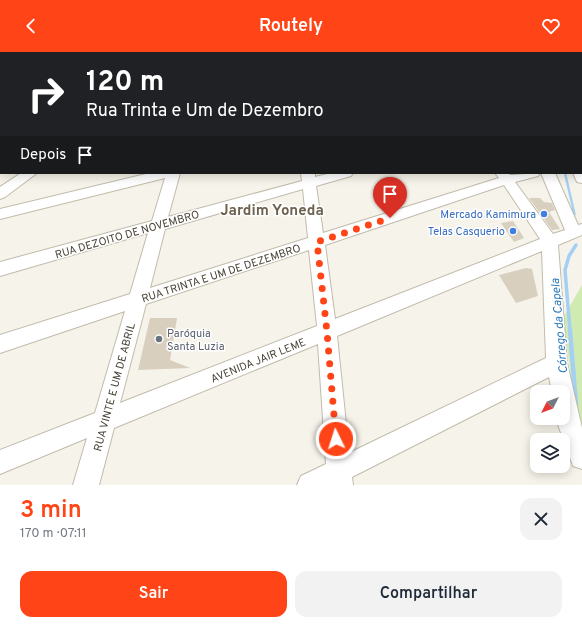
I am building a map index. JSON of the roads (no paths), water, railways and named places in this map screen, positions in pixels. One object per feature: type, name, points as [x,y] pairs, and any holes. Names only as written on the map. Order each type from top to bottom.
[{"type":"street","points":[[0,194],[29,174]]},
{"type":"street","points":[[0,214],[163,174]]},
{"type":"street","name":"RUA VINTE E UM DE ABRIL","points":[[86,485],[173,174]]},
{"type":"street","name":"RUA DEZOITO DE NOVEMBRO","points":[[0,269],[158,225],[309,178],[339,174]]},
{"type":"street","name":"RUA TRINTA E UM DE DEZEMBRO","points":[[0,344],[317,242],[504,177],[526,174]]},
{"type":"street","points":[[549,174],[578,231]]},
{"type":"street","points":[[504,177],[550,242],[557,363],[561,385]]},
{"type":"street","points":[[309,178],[327,332],[339,477]]},
{"type":"street","name":"AVENIDA JAIR LEME","points":[[0,462],[578,231]]},
{"type":"street","points":[[310,485],[339,477],[557,363]]},
{"type":"street","points":[[569,425],[582,457]]},
{"type":"waterway","name":"Córrego da Capela","points":[[565,174],[574,212]]},
{"type":"waterway","name":"Córrego da Capela","points":[[570,331],[565,270],[569,256],[576,245]]},
{"type":"waterway","name":"Córrego da Capela","points":[[570,330],[576,405]]},
{"type":"place","name":"Mercado Kamimura","points":[[544,214]]},
{"type":"place","name":"Telas Casquerio","points":[[513,231]]},
{"type":"place","name":"Paróquia Santa Luzia","points":[[159,339]]},
{"type":"district","name":"Jardim Yoneda","points":[[272,210]]}]
